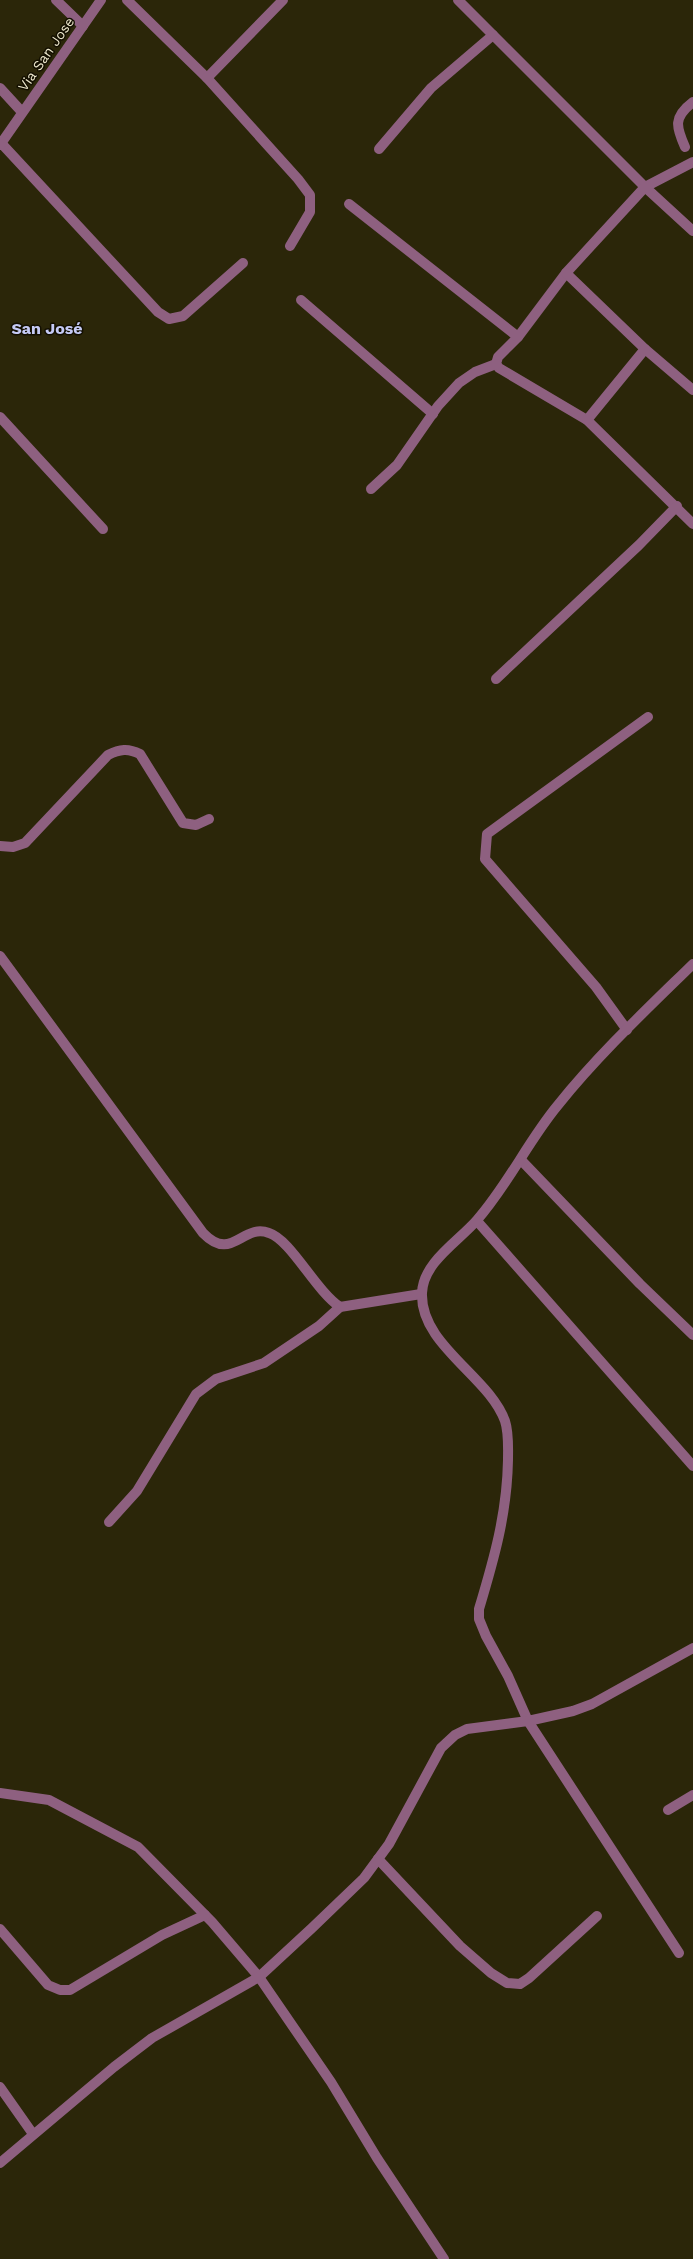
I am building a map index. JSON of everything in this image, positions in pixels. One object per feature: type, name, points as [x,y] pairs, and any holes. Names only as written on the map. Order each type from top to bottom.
[{"type":"street","points":[[56,0],[83,26]]},
{"type":"street","name":"Via San Jose","points":[[1,144],[101,0]]},
{"type":"street","points":[[127,0],[207,78],[298,179],[310,195],[310,212],[290,246]]},
{"type":"street","points":[[207,78],[283,0]]},
{"type":"street","points":[[458,0],[645,187],[693,231]]},
{"type":"street","points":[[380,149],[431,88],[493,35]]},
{"type":"street","points":[[0,88],[22,112]]},
{"type":"street","points":[[685,147],[677,128],[679,117],[693,102]]},
{"type":"street","points":[[1,144],[158,312],[169,319],[183,316],[243,263]]},
{"type":"street","points":[[496,364],[498,357],[518,337],[566,273],[645,187],[693,162]]},
{"type":"street","points":[[349,204],[518,337]]},
{"type":"street","points":[[566,273],[645,349],[693,390]]},
{"type":"street","points":[[301,300],[432,414]]},
{"type":"street","points":[[587,420],[645,349]]},
{"type":"street","points":[[371,489],[397,465],[432,414],[459,383],[475,372],[496,364]]},
{"type":"street","points":[[496,364],[499,368],[587,420],[677,506],[693,524]]},
{"type":"street","points":[[0,417],[103,529]]},
{"type":"street","points":[[496,679],[640,545],[677,506]]},
{"type":"street","points":[[627,1030],[596,987],[485,859],[484,848],[488,834],[648,716]]},
{"type":"street","points":[[0,846],[12,847],[25,843],[108,755],[118,750],[131,749],[140,754],[183,823],[196,825],[209,819]]},
{"type":"street","points":[[0,956],[199,1227],[213,1243],[223,1246],[256,1232],[267,1232],[280,1237],[328,1299],[340,1307]]},
{"type":"street","points":[[679,1953],[528,1721],[508,1676],[486,1636],[480,1619],[479,1609],[498,1548],[504,1514],[508,1475],[508,1440],[506,1422],[498,1407],[439,1339],[428,1321],[421,1294],[423,1280],[440,1256],[476,1221],[521,1160],[557,1106],[627,1030],[693,964]]},
{"type":"street","points":[[521,1160],[640,1284],[693,1335]]},
{"type":"street","points":[[476,1221],[693,1466]]},
{"type":"street","points":[[109,1522],[137,1491],[196,1394],[216,1378],[264,1363],[319,1326],[340,1307],[421,1294]]},
{"type":"street","points":[[0,2163],[114,2067],[152,2038],[259,1976],[364,1878],[389,1844],[441,1748],[455,1735],[467,1729],[528,1721],[573,1711],[592,1704],[693,1648]]},
{"type":"street","points":[[0,1794],[49,1800],[138,1847],[205,1915],[259,1976],[331,2082],[376,2158],[444,2259]]},
{"type":"street","points":[[668,1810],[693,1795]]},
{"type":"street","points":[[378,1860],[460,1946],[491,1973],[507,1983],[520,1984],[529,1978],[597,1916]]},
{"type":"street","points":[[0,1929],[48,1985],[60,1990],[70,1990],[162,1936],[205,1915]]},
{"type":"street","points":[[0,2087],[33,2134]]},
{"type":"district","name":"San José","points":[[47,328]]}]
